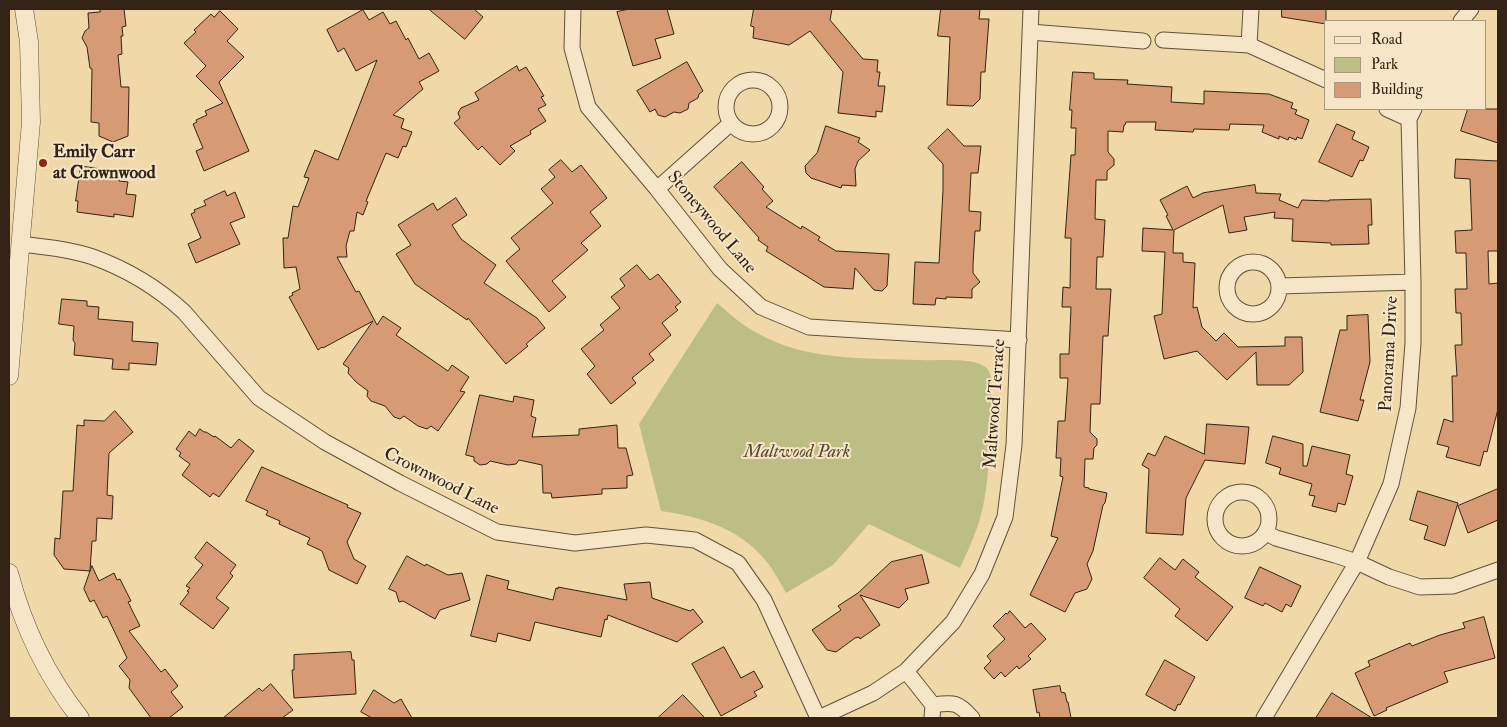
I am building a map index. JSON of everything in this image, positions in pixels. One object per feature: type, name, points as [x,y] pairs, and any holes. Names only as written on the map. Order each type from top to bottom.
[{"type":"street","points":[[9,376],[31,113],[29,42],[24,9]]},
{"type":"street","name":"Stoneywood Lane","points":[[573,9],[572,48],[588,107],[657,189],[720,269],[761,307],[809,327],[1019,340]]},
{"type":"street","name":"Maltwood Terrace","points":[[818,718],[873,693],[906,671],[953,622],[982,574],[1005,517],[1014,445],[1031,9]]},
{"type":"street","points":[[1249,45],[1251,9]]},
{"type":"street","points":[[1462,20],[1471,9]]},
{"type":"street","points":[[1030,32],[1143,41]]},
{"type":"street","points":[[1163,40],[1249,45],[1324,79]]},
{"type":"street","points":[[1392,110],[1412,114]]},
{"type":"street","name":"Panorama Drive","points":[[1264,718],[1357,562],[1391,484],[1408,408],[1413,343],[1412,114]]},
{"type":"street","points":[[657,189],[731,124]]},
{"type":"street","name":"Crownwood Lane","points":[[21,244],[91,256],[121,269],[152,286],[184,312],[259,398],[325,442],[400,483],[497,532],[575,543],[646,535],[695,540],[738,563],[764,600],[818,718]]},
{"type":"street","points":[[1280,286],[1413,282]]},
{"type":"street","points":[[1266,532],[1276,538],[1357,562],[1390,577],[1420,586],[1453,586],[1498,570]]},
{"type":"street","points":[[9,573],[17,602],[38,653],[53,680],[80,718]]},
{"type":"street","points":[[906,671],[933,712],[952,703],[961,706],[972,718]]},
{"type":"green space","name":"Maltwood Park","points":[[717,303],[752,330],[795,349],[857,358],[966,361],[980,364],[988,370],[992,385],[986,492],[979,523],[960,568],[869,524],[833,565],[786,593],[770,566],[760,554],[735,534],[722,527],[692,517],[661,511],[639,424]]},
{"type":"building","points":[[100,9],[124,9],[126,26],[122,27],[122,54],[118,55],[121,87],[129,87],[128,136],[113,142],[99,136],[99,123],[91,122],[92,69],[90,68],[87,47],[82,38],[85,31],[89,28],[88,13],[100,12]]},
{"type":"building","points":[[429,9],[474,9],[483,17],[465,39]]},
{"type":"building","points":[[630,9],[667,9],[674,34],[655,39],[661,58],[633,66],[617,12]]},
{"type":"building","points":[[754,9],[832,9],[830,20],[863,59],[878,60],[877,72],[880,72],[878,86],[885,86],[882,112],[876,111],[876,117],[838,113],[843,72],[810,31],[789,45],[753,38],[754,27],[751,26]]},
{"type":"building","points":[[941,9],[980,9],[979,19],[989,19],[985,72],[981,72],[980,99],[973,106],[947,105],[950,37],[938,36]]},
{"type":"building","points":[[1282,9],[1326,9],[1324,24],[1282,17]]},
{"type":"building","points":[[363,10],[369,20],[383,12],[390,24],[396,21],[419,59],[429,53],[439,71],[419,82],[423,89],[393,115],[404,119],[401,128],[412,132],[406,147],[403,146],[398,158],[386,153],[366,201],[368,202],[363,215],[357,212],[354,231],[350,231],[346,246],[347,257],[337,257],[356,292],[359,291],[377,325],[383,316],[401,328],[396,335],[448,371],[452,365],[469,377],[460,391],[465,392],[438,431],[431,426],[427,429],[418,426],[404,416],[400,419],[394,417],[385,406],[371,401],[367,396],[368,391],[348,373],[349,368],[343,364],[373,321],[318,350],[289,297],[300,289],[296,267],[284,268],[283,238],[288,238],[293,206],[298,207],[309,178],[304,177],[315,150],[338,160],[377,60],[356,71],[344,48],[338,52],[327,30]]},
{"type":"building","points":[[220,11],[238,29],[227,41],[244,57],[219,82],[249,151],[204,171],[196,151],[203,148],[193,124],[197,122],[196,120],[207,115],[205,111],[223,103],[196,76],[206,66],[184,43],[196,32],[194,30],[211,14],[214,17]]},
{"type":"building","points":[[687,62],[703,91],[699,94],[698,98],[689,103],[688,109],[680,113],[674,112],[665,117],[658,115],[655,109],[650,112],[637,91]]},
{"type":"building","points":[[517,66],[519,71],[526,67],[544,96],[541,97],[546,105],[538,109],[546,121],[530,131],[531,134],[510,146],[515,151],[500,165],[482,146],[478,150],[454,123],[460,118],[458,113],[461,108],[479,100],[475,93]]},
{"type":"building","points":[[1073,72],[1094,73],[1094,79],[1128,80],[1127,84],[1172,87],[1171,102],[1204,104],[1204,91],[1269,94],[1293,103],[1291,108],[1297,110],[1295,114],[1309,120],[1302,139],[1297,137],[1296,140],[1289,137],[1288,140],[1279,136],[1279,139],[1262,132],[1264,125],[1230,124],[1229,130],[1194,129],[1193,132],[1155,130],[1156,122],[1126,122],[1123,132],[1108,131],[1108,152],[1114,159],[1114,165],[1107,171],[1107,180],[1096,180],[1095,219],[1105,220],[1103,257],[1097,257],[1096,289],[1111,289],[1108,336],[1103,336],[1100,404],[1091,404],[1090,432],[1097,439],[1097,445],[1094,448],[1093,459],[1085,459],[1084,487],[1107,493],[1093,551],[1087,564],[1092,579],[1087,589],[1075,593],[1065,612],[1030,595],[1058,538],[1051,536],[1063,477],[1060,476],[1061,458],[1056,458],[1058,421],[1065,421],[1068,378],[1060,378],[1060,354],[1069,354],[1071,307],[1062,307],[1063,287],[1070,288],[1071,238],[1065,238],[1071,155],[1075,155],[1076,128],[1071,128],[1072,110],[1070,110]]},
{"type":"building","points":[[1498,109],[1498,143],[1461,131],[1468,110]]},
{"type":"building","points":[[1337,124],[1355,132],[1352,139],[1369,147],[1363,161],[1360,160],[1352,177],[1319,162]]},
{"type":"building","points":[[826,126],[860,138],[858,142],[870,150],[858,161],[855,169],[856,186],[842,185],[841,188],[811,178],[806,173],[805,166],[817,153]]},
{"type":"building","points":[[948,129],[964,146],[981,146],[978,173],[971,173],[969,211],[981,212],[980,231],[975,231],[973,265],[973,273],[980,282],[972,289],[972,298],[936,298],[935,305],[913,304],[915,262],[939,263],[943,164],[928,148]]},
{"type":"building","points":[[1456,159],[1498,161],[1498,251],[1488,251],[1489,284],[1498,283],[1498,409],[1487,452],[1484,451],[1480,466],[1446,457],[1449,447],[1437,444],[1444,419],[1453,422],[1452,376],[1457,376],[1455,345],[1462,345],[1461,313],[1456,313],[1455,289],[1467,289],[1466,253],[1456,253],[1455,231],[1472,230],[1470,179],[1455,178]]},
{"type":"building","points":[[561,160],[572,172],[581,165],[607,198],[590,212],[601,226],[581,243],[588,250],[552,281],[566,297],[549,312],[506,261],[520,249],[511,238],[553,203],[541,189],[555,177],[549,170]]},
{"type":"building","points":[[742,162],[764,187],[762,189],[773,201],[766,207],[801,229],[802,226],[820,237],[818,240],[836,251],[889,254],[887,286],[882,291],[874,290],[855,268],[853,289],[824,287],[766,251],[768,247],[758,240],[759,238],[714,187]]},
{"type":"building","points":[[81,166],[120,172],[119,181],[128,182],[126,194],[136,195],[133,217],[114,214],[114,217],[77,212],[78,201],[76,201]]},
{"type":"building","points":[[1255,185],[1256,193],[1281,194],[1279,200],[1298,208],[1302,200],[1371,199],[1372,225],[1368,225],[1369,244],[1331,245],[1331,243],[1292,241],[1293,219],[1274,218],[1275,212],[1244,217],[1247,230],[1229,233],[1223,205],[1174,230],[1173,253],[1183,253],[1183,262],[1195,263],[1193,308],[1197,307],[1202,327],[1216,341],[1224,333],[1238,347],[1285,346],[1285,337],[1302,337],[1303,372],[1289,385],[1257,385],[1256,352],[1227,380],[1197,351],[1164,359],[1154,316],[1162,314],[1165,252],[1142,251],[1143,228],[1173,230],[1160,200],[1187,186],[1193,198],[1203,193]]},
{"type":"building","points":[[225,191],[227,196],[235,192],[245,217],[230,223],[240,244],[196,263],[188,244],[201,238],[191,214],[195,212],[194,210],[206,205],[204,201]]},
{"type":"building","points":[[456,198],[467,215],[452,225],[461,239],[496,265],[484,283],[537,318],[545,328],[526,344],[528,346],[506,364],[468,318],[467,320],[415,284],[396,254],[411,245],[398,225],[433,203],[437,210]]},
{"type":"building","points":[[637,265],[650,280],[658,274],[681,302],[675,307],[678,310],[662,323],[671,335],[649,354],[654,360],[632,378],[636,383],[611,404],[587,374],[595,366],[581,349],[604,330],[600,325],[620,308],[611,297],[625,286],[620,279]]},
{"type":"building","points":[[62,299],[87,301],[87,306],[99,307],[98,319],[133,322],[132,341],[158,343],[156,365],[129,363],[129,370],[112,369],[113,359],[74,355],[74,326],[59,324]]},
{"type":"building","points":[[1368,315],[1370,362],[1360,400],[1364,400],[1358,421],[1320,412],[1340,330],[1347,330],[1347,316]]},
{"type":"building","points":[[480,395],[513,402],[514,396],[534,400],[531,416],[536,418],[532,437],[579,435],[579,429],[617,425],[618,448],[626,448],[633,475],[627,476],[627,488],[602,489],[602,494],[552,498],[551,493],[543,493],[542,465],[519,460],[516,464],[508,465],[490,461],[487,464],[480,465],[474,461],[474,457],[466,455]]},
{"type":"building","points":[[115,411],[133,432],[109,453],[107,495],[113,496],[112,519],[97,518],[96,541],[92,541],[90,571],[64,569],[54,555],[55,538],[60,539],[63,491],[73,491],[77,425],[84,426],[84,420],[104,421]]},
{"type":"building","points":[[1207,424],[1249,427],[1245,464],[1205,460],[1186,498],[1183,535],[1146,533],[1149,469],[1142,465],[1148,453],[1155,456],[1165,436],[1204,454]]},
{"type":"building","points":[[200,429],[215,436],[231,448],[239,439],[254,451],[219,497],[213,493],[210,497],[182,475],[190,464],[179,456],[181,453],[176,449],[189,431],[195,436]]},
{"type":"building","points":[[1273,436],[1303,444],[1303,466],[1307,466],[1312,446],[1350,455],[1346,474],[1353,476],[1345,505],[1338,503],[1336,512],[1312,506],[1315,496],[1309,495],[1312,484],[1279,474],[1281,468],[1266,463]]},
{"type":"building","points":[[262,467],[348,505],[347,507],[361,513],[347,542],[354,559],[366,566],[357,584],[329,570],[322,551],[307,544],[310,538],[279,524],[280,521],[266,515],[268,511],[246,501]]},
{"type":"building","points":[[1498,489],[1498,520],[1468,533],[1458,506]]},
{"type":"building","points":[[1418,491],[1458,503],[1445,546],[1424,539],[1428,526],[1410,520]]},
{"type":"building","points":[[207,542],[236,565],[230,573],[233,576],[216,598],[229,608],[213,629],[180,604],[189,592],[187,591],[190,588],[186,586],[203,565],[195,558]]},
{"type":"building","points":[[922,555],[929,583],[905,589],[908,599],[899,608],[860,595],[880,625],[860,639],[859,637],[855,638],[836,652],[827,650],[812,630],[841,610],[838,606],[858,593],[891,562]]},
{"type":"building","points":[[407,556],[425,566],[426,564],[448,575],[462,573],[470,600],[440,610],[435,619],[403,601],[399,602],[396,592],[389,589]]},
{"type":"building","points":[[1160,558],[1175,570],[1183,559],[1199,572],[1195,577],[1233,607],[1207,641],[1175,616],[1180,609],[1144,578]]},
{"type":"building","points":[[92,566],[99,581],[114,573],[117,580],[120,579],[131,601],[128,602],[140,626],[129,631],[161,672],[165,669],[178,686],[171,692],[183,707],[169,718],[151,718],[129,688],[130,680],[119,666],[127,658],[107,616],[103,618],[94,600],[90,602],[84,589]]},
{"type":"building","points":[[1260,567],[1301,586],[1291,607],[1286,604],[1282,612],[1265,603],[1263,606],[1245,598]]},
{"type":"building","points":[[487,575],[509,581],[507,589],[553,600],[556,588],[558,589],[558,587],[627,600],[624,584],[650,582],[652,598],[690,611],[693,609],[703,622],[677,642],[608,615],[607,620],[605,619],[601,637],[535,622],[530,641],[498,633],[496,642],[471,636]]},
{"type":"building","points":[[1010,611],[1025,628],[1031,623],[1046,639],[1028,656],[1031,659],[1019,669],[1017,666],[1005,677],[1001,672],[994,679],[984,668],[991,661],[987,656],[1005,639],[993,626]]},
{"type":"building","points":[[1484,617],[1495,658],[1444,672],[1448,682],[1386,708],[1387,710],[1374,716],[1355,673],[1370,666],[1368,661],[1410,643],[1412,646],[1465,628],[1463,623]]},
{"type":"building","points":[[724,647],[741,678],[754,671],[763,687],[754,692],[757,696],[721,716],[692,664]]},
{"type":"building","points":[[351,652],[352,660],[354,660],[356,694],[294,698],[292,670],[294,670],[294,655]]},
{"type":"building","points":[[1165,660],[1195,677],[1175,711],[1146,695]]},
{"type":"building","points":[[271,684],[293,710],[282,718],[223,718],[259,688],[262,691]]},
{"type":"building","points":[[1060,686],[1061,692],[1065,693],[1071,718],[1040,718],[1039,712],[1037,713],[1033,690]]},
{"type":"building","points":[[374,690],[394,703],[401,699],[412,718],[372,718],[361,712]]},
{"type":"building","points":[[1332,693],[1372,718],[1316,718]]},
{"type":"building","points":[[683,695],[705,718],[658,718]]},
{"type":"place","name":"Emily Carr at Crownwood","points":[[43,163]]}]
